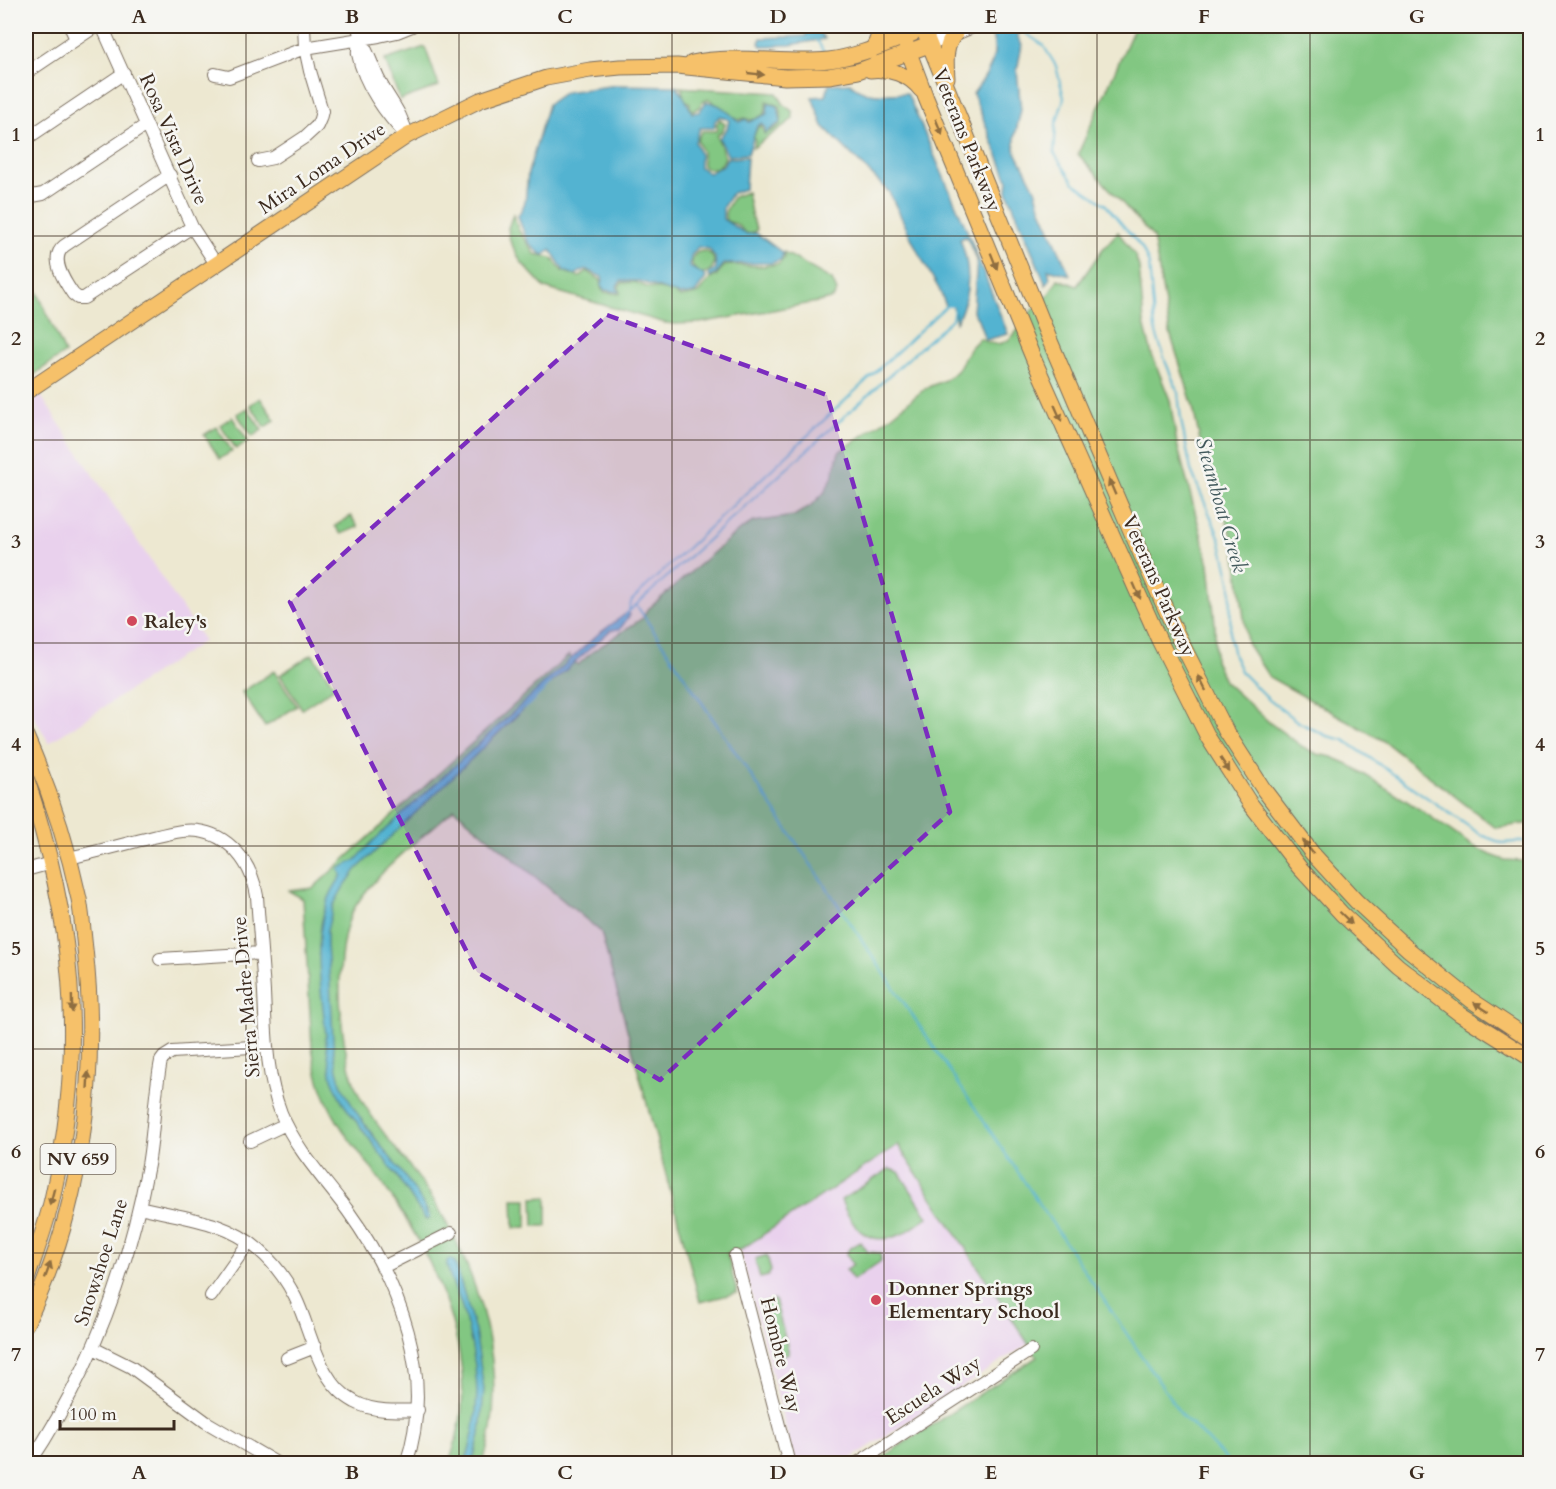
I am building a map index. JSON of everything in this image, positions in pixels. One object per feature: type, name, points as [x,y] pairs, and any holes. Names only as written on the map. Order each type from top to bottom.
[{"type":"main road","points":[[871,51],[882,26]]},
{"type":"main road","name":"Mira Loma Drive","points":[[677,66],[712,59],[812,61],[840,58],[871,51],[901,32],[928,27]]},
{"type":"main road","name":"Veterans Parkway","points":[[928,27],[929,45],[1050,341],[1176,632],[1226,731],[1264,790],[1312,853],[1356,901],[1409,950],[1471,1000],[1530,1039]]},
{"type":"main road","name":"Veterans Parkway","points":[[901,32],[1034,360],[1159,640],[1209,739],[1249,802],[1299,867],[1342,914],[1398,966],[1460,1014],[1530,1058]]},
{"type":"main road","points":[[947,87],[946,64],[949,42],[955,34]]},
{"type":"main road","name":"Mira Loma Drive","points":[[26,392],[407,136],[480,100],[534,81],[590,70],[648,65],[785,77],[841,74],[858,71],[929,45]]},
{"type":"main road","points":[[858,71],[878,69],[908,77],[916,83],[926,98]]},
{"type":"main road","name":"NV 659","points":[[26,736],[50,795],[79,901],[90,1028],[87,1092],[73,1186],[49,1268],[26,1324]]},
{"type":"main road","points":[[26,764],[56,847],[69,858]]},
{"type":"main road","name":"NV 659","points":[[26,777],[41,822],[61,906],[72,996],[70,1094],[54,1191],[26,1282]]},
{"type":"main road","points":[[51,863],[60,868],[68,888],[80,978],[88,986]]},
{"type":"street","points":[[70,26],[76,39]]},
{"type":"street","points":[[27,69],[96,26]]},
{"type":"street","name":"Rosa Vista Drive","points":[[102,26],[192,227],[216,264]]},
{"type":"street","points":[[258,161],[273,158],[305,137],[317,126],[320,119],[322,111],[305,48],[304,26]]},
{"type":"street","points":[[358,26],[360,39],[357,50],[370,86],[392,121],[407,136]]},
{"type":"street","points":[[215,74],[228,76],[305,48],[397,32],[412,26]]},
{"type":"street","name":"Mira Loma Drive","points":[[929,45],[975,26]]},
{"type":"street","points":[[26,139],[124,73]]},
{"type":"street","points":[[26,191],[32,196],[43,194],[146,124]]},
{"type":"street","points":[[170,175],[58,250],[57,264],[73,294],[84,298],[192,227]]},
{"type":"street","name":"Sierra Madre Drive","points":[[69,858],[183,831],[196,831],[220,838],[239,854],[252,873],[257,897],[266,1046],[271,1082],[286,1124],[304,1154],[357,1226],[383,1267],[401,1312],[411,1348],[417,1383],[415,1433],[406,1464]]},
{"type":"street","points":[[26,870],[51,863]]},
{"type":"street","points":[[160,959],[261,953]]},
{"type":"street","name":"Snowshoe Lane","points":[[29,1464],[60,1414],[93,1348],[121,1276],[140,1207],[153,1135],[160,1068],[165,1057],[172,1052],[266,1046]]},
{"type":"street","points":[[250,1141],[286,1124]]},
{"type":"street","points":[[140,1207],[220,1226],[249,1242],[270,1260],[289,1286],[330,1380],[345,1395],[375,1408],[417,1410]]},
{"type":"street","points":[[383,1267],[451,1233]]},
{"type":"street","points":[[211,1296],[249,1242]]},
{"type":"street","name":"Hombre Way","points":[[735,1256],[789,1464]]},
{"type":"street","points":[[287,1358],[315,1347]]},
{"type":"street","points":[[93,1348],[131,1367],[206,1422],[278,1464]]},
{"type":"street","name":"Escuela Way","points":[[856,1464],[1031,1350]]},
{"type":"highlighted area","points":[[607,315],[827,395],[950,812],[660,1080],[477,972],[290,602]]},
{"type":"shaded area","points":[[41,396],[204,641],[49,743],[26,703],[26,407]]},
{"type":"shaded area","name":"Donner Springs Elementary School","points":[[898,1145],[1028,1344],[844,1463],[795,1463],[740,1250]]},
{"type":"green space","points":[[1135,26],[1530,26],[1530,823],[1496,828],[1382,740],[1269,677],[1247,643],[1235,545],[1202,450],[1192,403],[1170,333],[1153,237],[1078,154]]},
{"type":"green space","points":[[425,47],[439,86],[400,100],[385,60]]},
{"type":"green space","points":[[678,87],[777,93],[784,105],[792,111],[793,119],[753,148],[755,140],[753,137],[758,127],[762,125],[764,134],[780,124],[780,106],[767,101],[765,114],[756,119],[738,120],[709,99],[693,111],[690,103],[684,99],[682,88]]},
{"type":"green space","points":[[720,119],[725,124],[717,136],[725,157],[716,168],[710,169],[703,166],[702,152],[697,140],[702,131],[716,131],[718,129],[716,125]]},
{"type":"green space","points":[[747,192],[757,230],[750,234],[736,224],[726,221],[725,217],[733,197]]},
{"type":"green space","points":[[513,214],[519,231],[535,254],[552,258],[562,271],[580,277],[587,271],[601,280],[601,288],[604,292],[620,294],[619,286],[622,283],[635,282],[647,287],[671,291],[680,297],[692,295],[698,293],[727,265],[779,264],[784,258],[784,252],[832,280],[837,291],[833,298],[823,301],[700,323],[665,323],[545,288],[521,262],[510,241],[508,228]]},
{"type":"green space","points":[[1118,232],[1135,255],[1139,267],[1144,323],[1152,355],[1170,400],[1177,444],[1209,564],[1215,624],[1215,660],[1224,681],[1270,723],[1303,747],[1348,764],[1471,845],[1491,855],[1505,860],[1530,860],[1530,1463],[873,1463],[1037,1357],[898,1145],[740,1250],[727,1253],[737,1293],[700,1302],[601,932],[454,809],[388,868],[355,907],[347,925],[340,974],[340,1002],[347,1056],[360,1097],[431,1196],[448,1226],[463,1257],[486,1325],[492,1360],[494,1395],[491,1429],[483,1463],[449,1463],[459,1428],[462,1406],[459,1350],[452,1321],[442,1292],[417,1238],[387,1190],[339,1123],[323,1093],[312,1047],[303,899],[289,891],[313,888],[569,655],[578,665],[592,652],[644,617],[646,611],[737,532],[753,522],[794,516],[812,505],[824,493],[832,478],[839,452],[890,417],[926,388],[945,380],[957,371],[970,348],[980,338],[989,343],[998,344],[1011,338],[1031,312],[1045,299],[1058,279],[1077,286],[1102,250]]},
{"type":"green space","points":[[703,251],[713,258],[714,262],[707,272],[703,273],[693,266],[692,262],[699,252]]},
{"type":"green space","points":[[26,267],[65,353],[26,380]]},
{"type":"green space","points":[[260,398],[275,420],[265,427],[250,405]]},
{"type":"green space","points":[[247,408],[262,430],[252,437],[237,414]]},
{"type":"green space","points":[[232,417],[248,441],[236,449],[220,425]]},
{"type":"green space","points":[[216,427],[232,451],[220,459],[204,435]]},
{"type":"green space","points":[[351,516],[358,527],[341,534],[335,526]]},
{"type":"green space","points":[[312,654],[335,687],[302,709],[280,675]]},
{"type":"green space","points":[[274,671],[297,706],[265,727],[242,692]]},
{"type":"green space","points":[[889,1169],[899,1172],[928,1217],[903,1234],[878,1239],[869,1236],[855,1226],[841,1200]]},
{"type":"green space","points":[[547,1197],[547,1226],[534,1226],[533,1198]]},
{"type":"green space","points":[[513,1199],[527,1199],[527,1227],[514,1228]]},
{"type":"green space","points":[[860,1242],[868,1252],[880,1253],[881,1261],[853,1280],[846,1270],[853,1264],[846,1254],[849,1249]]},
{"type":"green space","points":[[767,1255],[771,1271],[768,1276],[760,1278],[755,1259]]},
{"type":"green space","points":[[775,1300],[789,1353],[777,1357],[762,1303]]},
{"type":"water","points":[[802,26],[814,26],[825,39],[790,45],[761,46],[759,43],[761,38],[806,36],[806,28]]},
{"type":"water","points":[[1003,26],[1026,26],[1017,36],[1022,45],[1017,71],[1021,110],[1015,136],[1015,150],[1036,191],[1040,207],[1070,275],[1048,269],[1050,279],[1046,285],[1007,191],[1008,180],[973,94],[988,71],[994,56],[990,29]]},
{"type":"water","points":[[850,83],[869,93],[907,93],[966,228],[1008,334],[985,340],[978,319],[973,312],[977,260],[966,236],[960,239],[968,270],[967,291],[956,322],[953,306],[946,306],[889,192],[823,126],[812,97],[826,96],[829,84]]},
{"type":"water","points":[[617,85],[676,86],[692,113],[699,112],[706,102],[711,102],[724,109],[739,122],[746,119],[749,122],[767,114],[768,103],[778,106],[781,122],[765,133],[762,123],[757,126],[748,154],[728,156],[719,138],[727,129],[729,120],[720,116],[715,121],[714,128],[700,128],[695,142],[700,155],[700,167],[709,173],[723,165],[727,158],[747,157],[745,189],[732,193],[723,207],[723,219],[746,234],[756,233],[783,253],[781,260],[771,263],[724,264],[710,278],[708,274],[716,269],[715,257],[709,249],[698,247],[691,256],[690,267],[706,278],[695,293],[680,295],[639,281],[621,281],[617,286],[619,292],[604,290],[601,285],[602,277],[586,269],[575,275],[564,271],[551,250],[544,255],[534,248],[527,239],[518,216],[525,203],[528,173],[548,104],[565,92]]},
{"type":"water","points":[[628,612],[630,615],[620,629],[611,630],[540,693],[356,870],[333,906],[327,931],[327,946],[333,1045],[338,1074],[354,1109],[421,1201],[430,1218],[426,1220],[342,1102],[332,1079],[325,1037],[319,954],[324,914],[330,895],[341,877],[338,869],[356,860],[372,842],[597,635]]},
{"type":"water","points":[[450,1259],[455,1262],[475,1331],[484,1389],[480,1435],[472,1463],[465,1463],[475,1423],[477,1403],[475,1364],[467,1324],[448,1270],[447,1261]]},
{"type":"waterway","name":"Steamboat Creek","points":[[1018,26],[1043,45],[1056,66],[1064,98],[1056,124],[1054,153],[1074,183],[1105,204],[1142,248],[1149,264],[1155,330],[1178,392],[1191,470],[1220,539],[1231,586],[1230,637],[1234,656],[1242,673],[1268,699],[1298,722],[1327,736],[1344,740],[1481,835],[1502,843],[1530,841]]},
{"type":"waterway","points":[[816,38],[825,54]]},
{"type":"waterway","points":[[629,609],[632,600],[946,306],[953,306]]},
{"type":"waterway","points":[[626,614],[952,319],[954,309]]},
{"type":"waterway","points":[[637,606],[1182,1416],[1230,1464]]},
{"type":"waterway","points":[[525,708],[551,683]]},
{"type":"place","name":"Raley's","points":[[132,621]]},
{"type":"place","name":"Donner Springs Elementary School","points":[[876,1300]]}]
